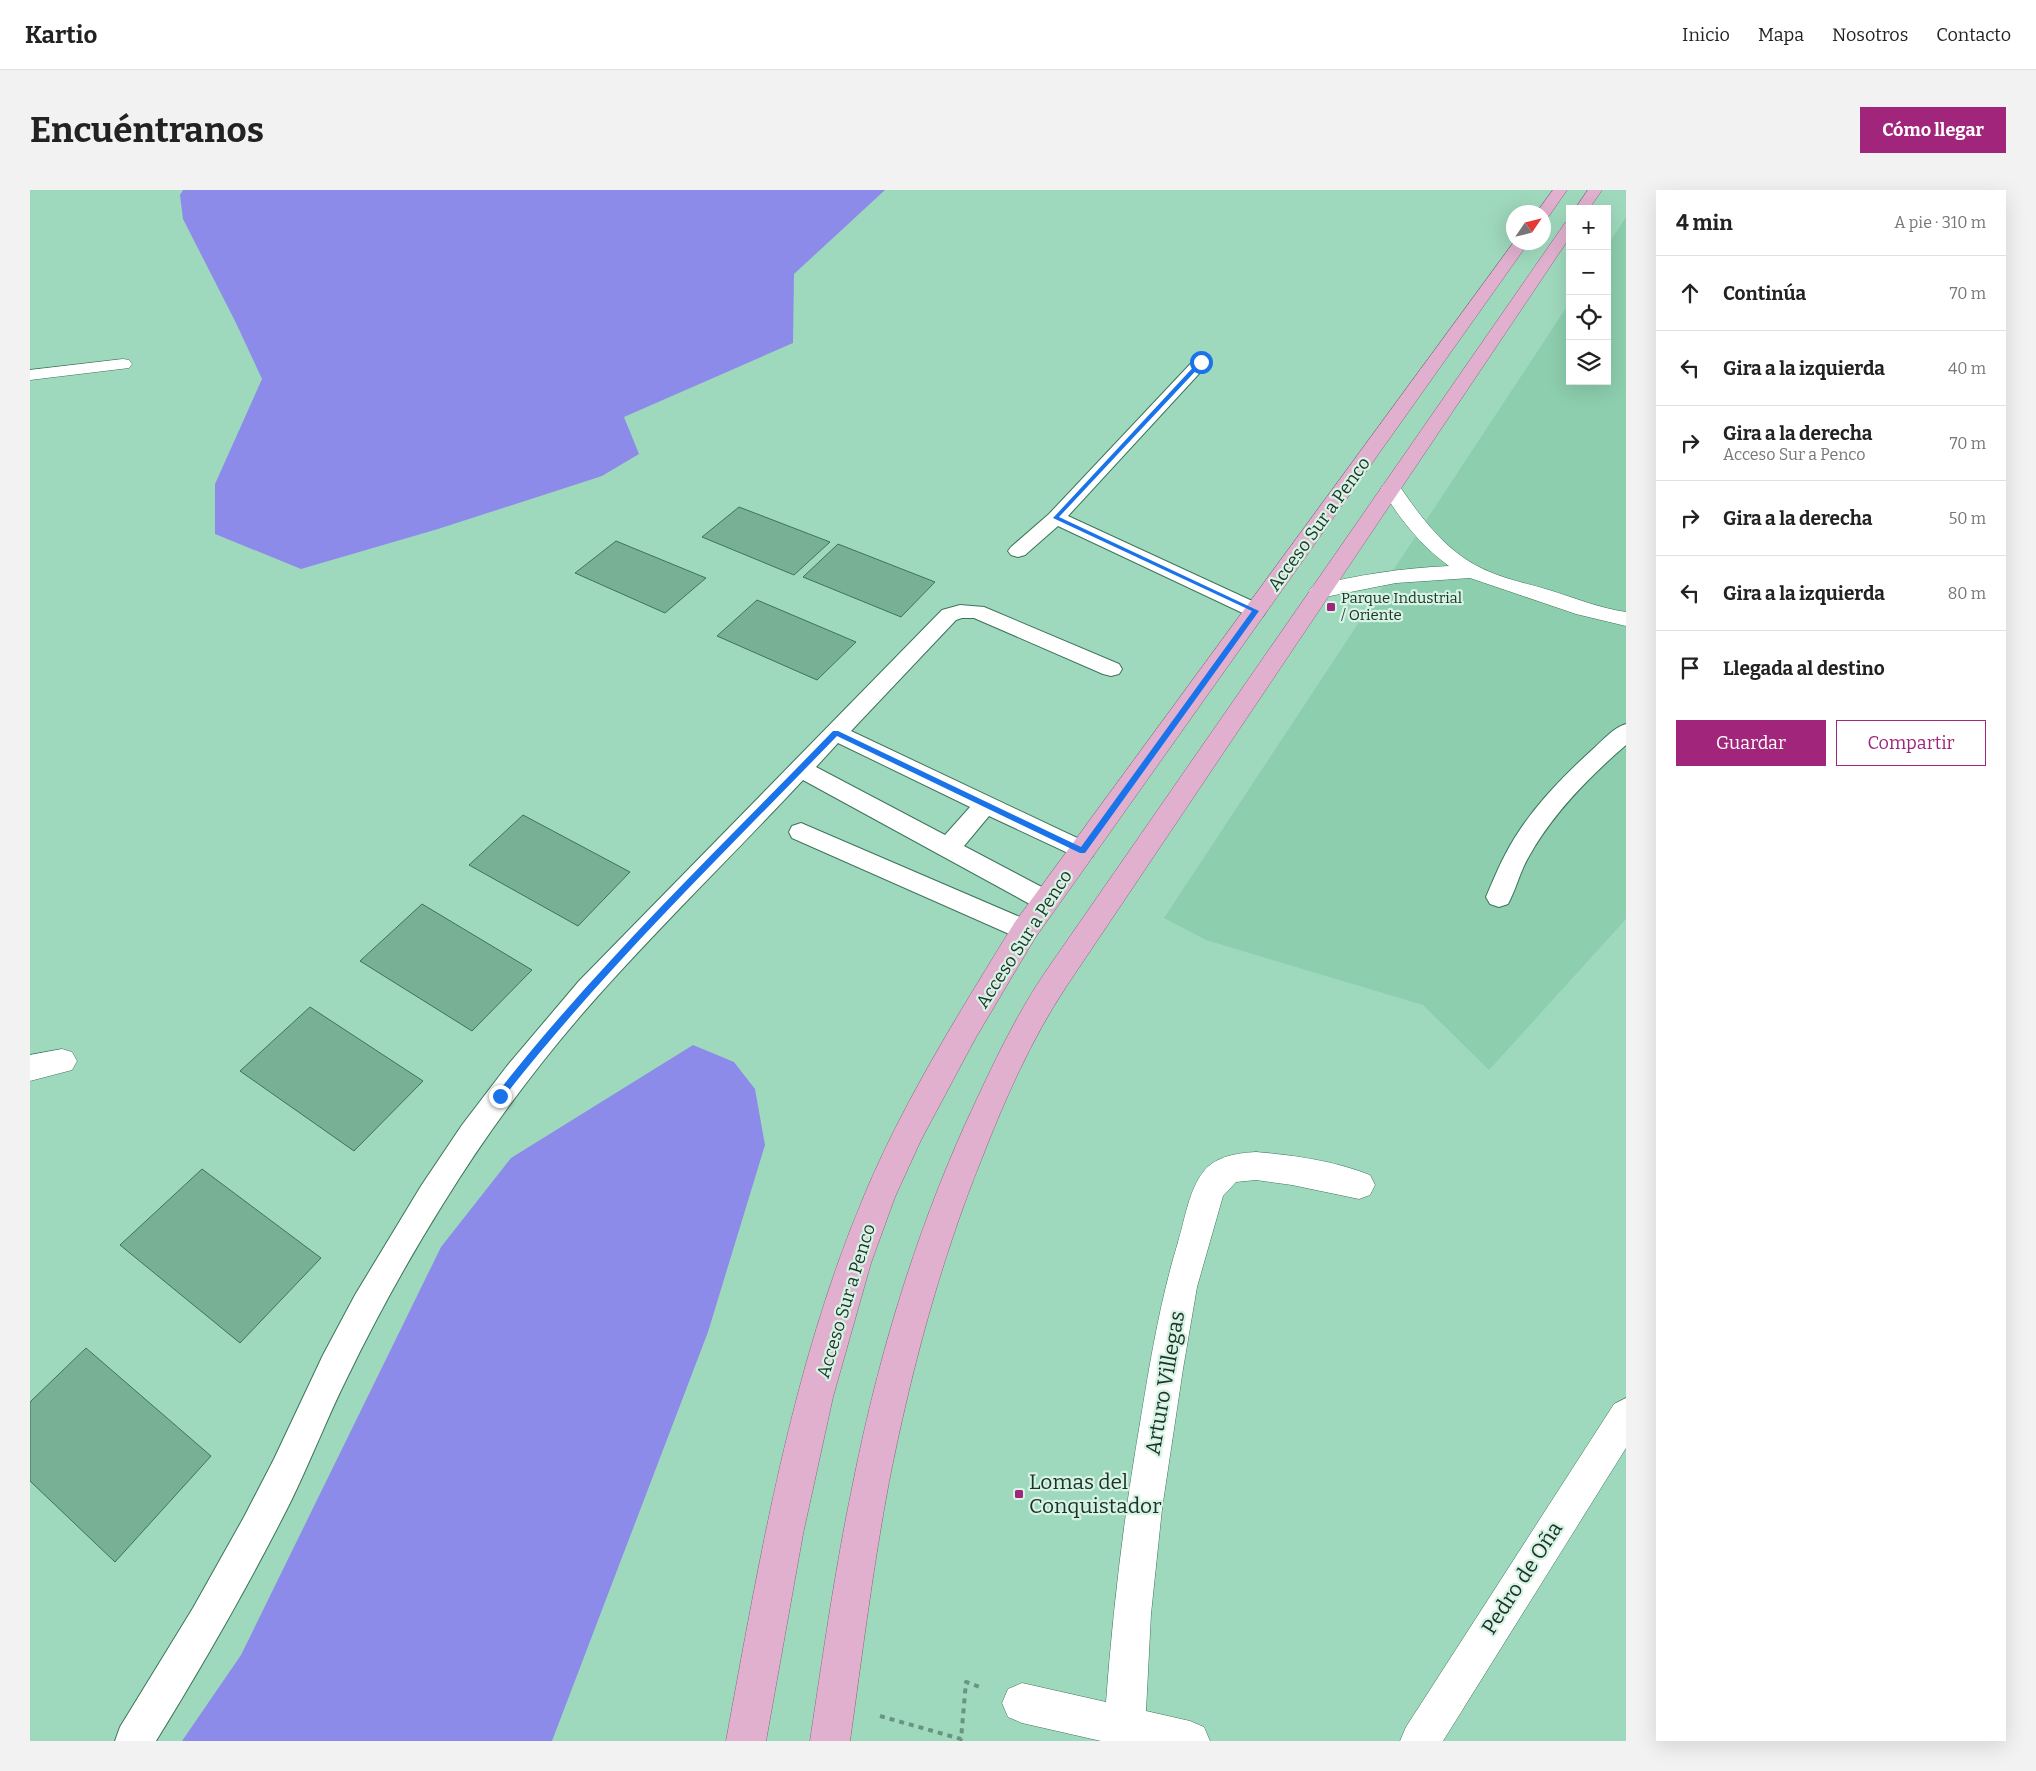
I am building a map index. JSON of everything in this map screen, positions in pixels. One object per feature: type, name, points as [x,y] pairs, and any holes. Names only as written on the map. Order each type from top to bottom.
[{"type":"main road","points":[[1550,205],[1560,190]]},
{"type":"main road","points":[[1585,205],[1595,190]]},
{"type":"main road","name":"Acceso Sur a Penco","points":[[830,1741],[871,1482],[899,1360],[932,1253],[965,1162],[1000,1080],[1034,1015],[1071,956],[1566,232]]},
{"type":"main road","name":"Acceso Sur a Penco","points":[[746,1741],[773,1589],[810,1422],[855,1263],[880,1196],[914,1126],[960,1040],[1025,930],[1516,250]]},
{"type":"street","points":[[30,375],[123,364]]},
{"type":"street","points":[[1391,488],[1403,508],[1420,529],[1452,558],[1472,572],[1588,611],[1626,619]]},
{"type":"street","points":[[1320,591],[1381,577],[1414,573],[1472,572]]},
{"type":"street","points":[[30,1068],[62,1061]]},
{"type":"street","name":"Arturo Villegas","points":[[1124,1734],[1132,1614],[1144,1509],[1166,1369],[1181,1287],[1211,1184],[1230,1169],[1246,1165],[1263,1166],[1359,1185]]},
{"type":"street","name":"Pedro de Oña","points":[[1420,1741],[1626,1416]]},
{"type":"street","points":[[1022,1703],[1124,1734],[1190,1741]]},
{"type":"lane","points":[[1018,551],[1056,518],[1201,362]]},
{"type":"lane","points":[[1056,518],[1256,611]]},
{"type":"lane","points":[[134,1741],[208,1620],[274,1498],[325,1386],[412,1226],[456,1157],[533,1054],[588,989],[949,615],[960,610],[976,612],[1111,669]]},
{"type":"lane","points":[[1499,897],[1517,856],[1540,819],[1574,781],[1626,732]]},
{"type":"lane","points":[[836,733],[1083,851]]},
{"type":"lane","points":[[801,770],[1046,901]]},
{"type":"lane","points":[[948,848],[986,804]]},
{"type":"lane","points":[[801,832],[1025,930]]},
{"type":"path","points":[[836,1703],[961,1739],[966,1682],[1022,1703]]},
{"type":"shaded area","points":[[183,190],[885,190],[794,274],[793,343],[624,417],[639,454],[602,476],[438,529],[301,569],[215,534],[215,484],[262,379],[183,219],[180,195]]},
{"type":"shaded area","points":[[1626,217],[1626,919],[1489,1070],[1423,1005],[1206,940],[1164,918],[1566,308],[1566,385],[1611,385],[1611,240]]},
{"type":"shaded area","points":[[693,1045],[734,1062],[755,1089],[765,1145],[708,1332],[552,1741],[182,1741],[241,1655],[441,1247],[511,1158]]},
{"type":"building","points":[[739,507],[830,542],[794,575],[702,537]]},
{"type":"building","points":[[616,541],[706,578],[665,613],[575,573]]},
{"type":"building","points":[[838,544],[935,582],[901,617],[803,577]]},
{"type":"building","points":[[757,600],[856,642],[817,680],[717,636]]},
{"type":"building","points":[[523,815],[630,872],[578,926],[469,865]]},
{"type":"building","points":[[422,904],[532,970],[472,1031],[360,961]]},
{"type":"building","points":[[310,1007],[423,1081],[354,1151],[240,1071]]},
{"type":"building","points":[[202,1169],[321,1258],[240,1343],[120,1245]]},
{"type":"building","points":[[86,1348],[211,1456],[115,1562],[30,1481],[30,1402]]},
{"type":"place","name":"Parque Industrial / Oriente","points":[[1331,607]]},
{"type":"place","name":"Lomas del Conquistador","points":[[1019,1494]]},
{"type":"route","points":[[500,1096],[544,1040],[588,989],[836,733],[1083,851],[1256,611],[1056,518],[1201,362]]}]
